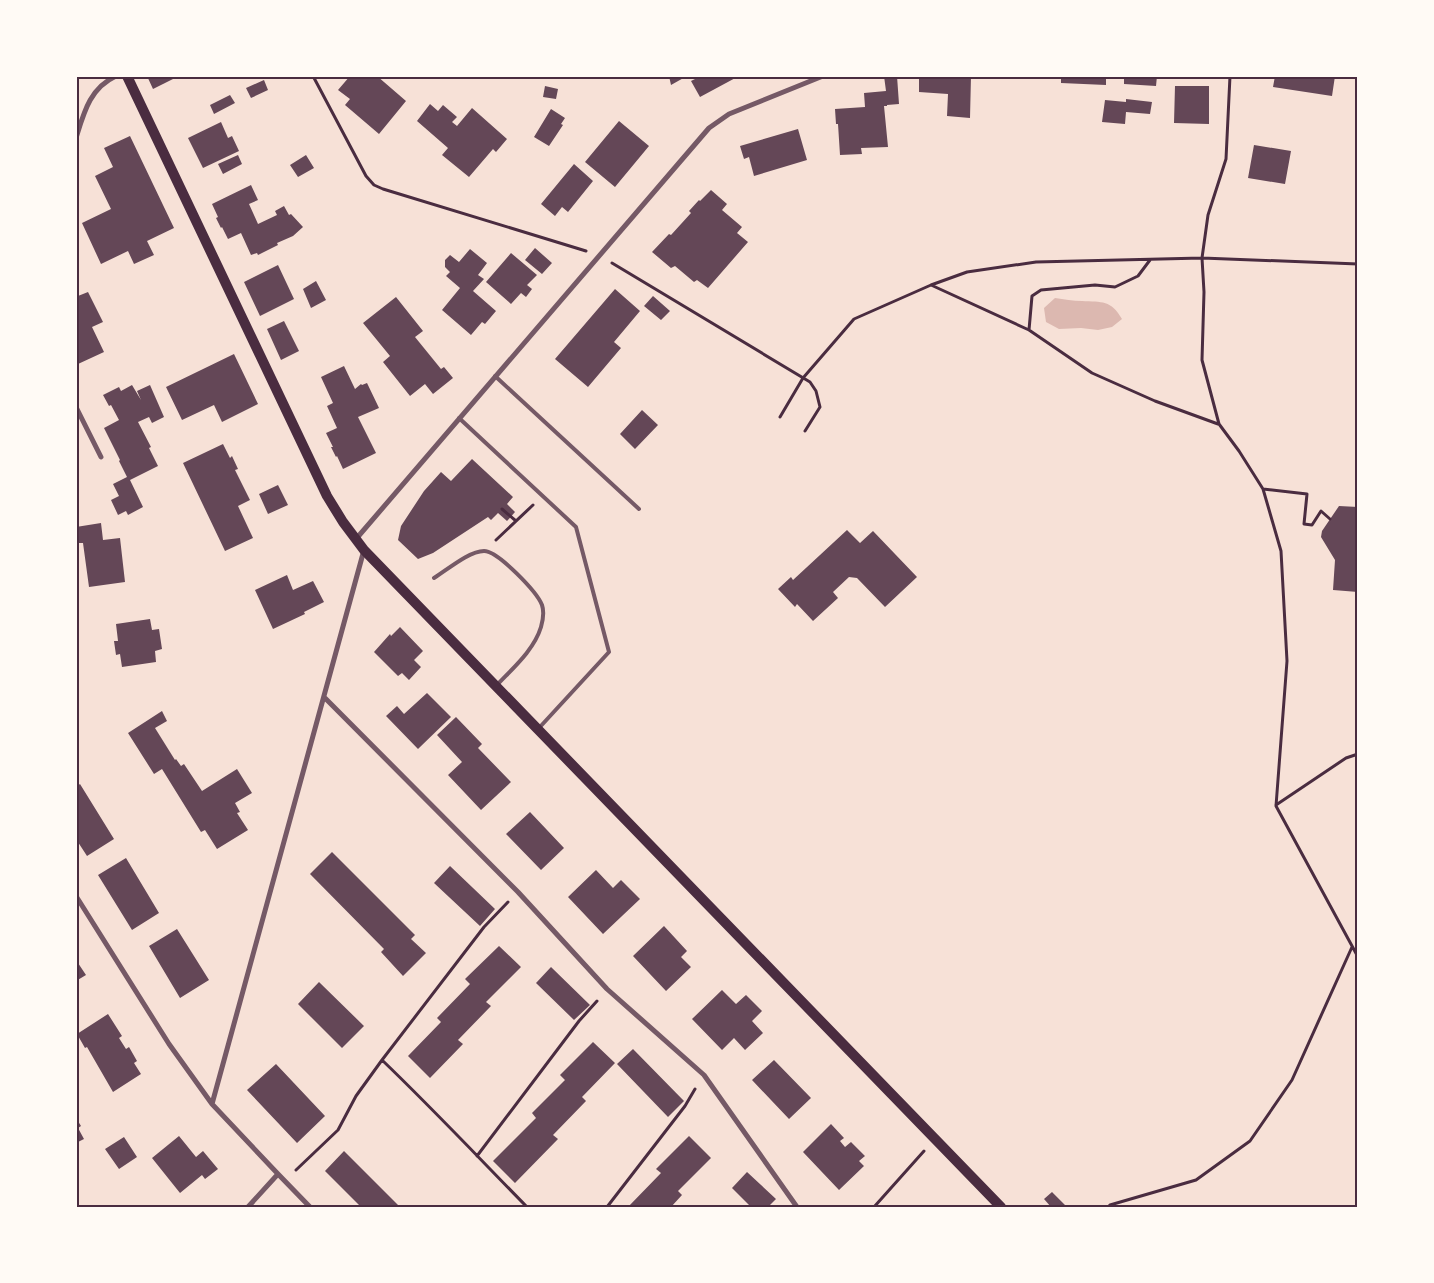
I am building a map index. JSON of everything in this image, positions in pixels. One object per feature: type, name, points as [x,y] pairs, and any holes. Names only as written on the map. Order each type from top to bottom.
[{"type":"main road","points":[[127,76],[327,496],[364,550],[1001,1207]]},
{"type":"street","points":[[76,138],[94,92],[116,76]]},
{"type":"street","points":[[356,539],[709,128],[729,114],[823,76]]},
{"type":"street","points":[[76,407],[101,457]]},
{"type":"street","points":[[212,1104],[364,550]]},
{"type":"street","points":[[324,697],[518,892],[607,989],[704,1075],[797,1207]]},
{"type":"street","points":[[76,896],[169,1044],[212,1104],[310,1207]]},
{"type":"street","points":[[248,1207],[278,1174]]},
{"type":"lane","points":[[495,376],[638,509]]},
{"type":"lane","points":[[459,418],[576,527],[609,652],[538,730]]},
{"type":"lane","points":[[434,578],[473,553],[485,551],[503,560],[536,594],[542,605],[541,628],[531,647],[496,686]]},
{"type":"path","points":[[313,76],[366,176],[378,187],[599,255],[810,382],[816,391],[820,407],[805,431]]},
{"type":"path","points":[[1230,76],[1226,159],[1208,215],[1202,258],[1204,292],[1202,360],[1218,424],[1239,451],[1262,489],[1281,551],[1287,661],[1276,806],[1358,956]]},
{"type":"path","points":[[780,417],[803,378],[854,319],[931,285],[967,272],[1036,262],[1202,258],[1358,264]]},
{"type":"path","points":[[1029,330],[1032,296],[1041,290],[1095,285],[1115,287],[1138,276],[1150,260]]},
{"type":"path","points":[[931,285],[1029,330],[1092,373],[1155,401],[1218,424]]},
{"type":"path","points":[[1262,489],[1307,494],[1304,524],[1312,525],[1321,512],[1330,519]]},
{"type":"path","points":[[485,551],[543,496]]},
{"type":"path","points":[[502,509],[516,521]]},
{"type":"path","points":[[1276,806],[1346,758],[1358,754]]},
{"type":"path","points":[[284,1181],[338,1130],[356,1096],[365,1087],[382,1060],[496,914]]},
{"type":"path","points":[[1108,1207],[1196,1180],[1250,1141],[1292,1080],[1352,947]]},
{"type":"path","points":[[477,1156],[579,1021],[591,1008]]},
{"type":"path","points":[[382,1060],[426,1102],[527,1207]]},
{"type":"path","points":[[607,1207],[685,1106]]},
{"type":"path","points":[[874,1207],[917,1158]]},
{"type":"shaded area","points":[[1055,298],[1105,303],[1114,308],[1122,319],[1112,327],[1098,330],[1081,328],[1059,329],[1046,322],[1044,308]]},
{"type":"building","points":[[147,76],[179,76],[153,89]]},
{"type":"building","points":[[350,76],[365,76],[368,79],[370,76],[377,76],[406,101],[379,134],[345,105],[350,99],[338,90]]},
{"type":"building","points":[[669,76],[687,76],[671,85]]},
{"type":"building","points":[[698,76],[739,76],[700,97],[691,81]]},
{"type":"building","points":[[884,76],[897,76],[899,104],[884,106],[888,147],[861,148],[862,154],[840,155],[835,109],[865,107],[864,93],[886,91]]},
{"type":"building","points":[[919,76],[971,76],[970,118],[947,116],[948,94],[919,92]]},
{"type":"building","points":[[1061,76],[1106,76],[1106,85],[1061,83]]},
{"type":"building","points":[[1124,76],[1157,76],[1156,86],[1124,84]]},
{"type":"building","points":[[1275,76],[1335,76],[1332,96],[1273,87]]},
{"type":"building","points":[[264,80],[268,90],[251,98],[246,88]]},
{"type":"building","points":[[545,86],[558,89],[556,99],[543,97]]},
{"type":"building","points":[[1175,86],[1209,86],[1209,124],[1174,123]]},
{"type":"building","points":[[230,95],[235,103],[214,114],[210,105]]},
{"type":"building","points":[[1126,99],[1152,102],[1150,114],[1126,112],[1125,124],[1102,122],[1105,100],[1126,102]]},
{"type":"building","points":[[430,104],[438,111],[443,105],[457,117],[452,122],[457,126],[472,108],[507,139],[496,152],[493,149],[469,177],[442,155],[448,148],[417,121]]},
{"type":"building","points":[[551,109],[565,118],[561,124],[563,125],[549,146],[534,137]]},
{"type":"building","points":[[619,121],[649,146],[615,187],[585,162]]},
{"type":"building","points":[[221,122],[228,138],[232,136],[239,151],[203,168],[188,138]]},
{"type":"building","points":[[798,129],[807,160],[754,176],[749,157],[744,159],[740,146]]},
{"type":"building","points":[[130,136],[174,228],[147,241],[154,255],[134,264],[128,251],[101,264],[82,223],[111,209],[95,176],[113,167],[104,148]]},
{"type":"building","points":[[1254,145],[1291,151],[1285,184],[1248,178]]},
{"type":"building","points":[[238,155],[242,164],[223,174],[218,164]]},
{"type":"building","points":[[306,155],[314,168],[298,177],[290,165]]},
{"type":"building","points":[[574,164],[593,181],[568,212],[562,207],[555,216],[541,204]]},
{"type":"building","points":[[251,185],[258,200],[249,204],[258,224],[277,215],[275,211],[284,206],[289,215],[291,214],[303,227],[293,236],[258,255],[257,253],[251,255],[241,233],[228,239],[216,218],[218,217],[212,204]]},
{"type":"building","points":[[711,190],[727,204],[722,210],[742,227],[737,233],[748,242],[708,288],[697,280],[694,282],[675,266],[671,268],[652,252],[669,234],[671,235],[691,213],[689,211]]},
{"type":"building","points":[[535,248],[552,263],[542,274],[525,260]]},
{"type":"building","points":[[470,249],[487,263],[478,275],[484,279],[473,291],[496,311],[485,324],[482,322],[471,335],[442,310],[460,288],[446,276],[450,272],[445,267],[445,260],[450,255],[459,262]]},
{"type":"building","points":[[511,253],[537,275],[527,285],[532,289],[526,297],[521,293],[511,304],[486,282]]},
{"type":"building","points":[[278,265],[294,299],[260,316],[244,282]]},
{"type":"building","points":[[316,281],[326,300],[311,308],[303,289]]},
{"type":"building","points":[[615,289],[640,311],[614,342],[621,348],[588,387],[555,359]]},
{"type":"building","points":[[88,292],[103,322],[92,327],[104,352],[78,364],[76,361],[76,293],[78,296]]},
{"type":"building","points":[[653,296],[670,311],[661,320],[644,306]]},
{"type":"building","points":[[396,297],[423,331],[415,337],[441,369],[444,367],[453,378],[433,394],[425,384],[410,396],[383,362],[390,356],[363,323]]},
{"type":"building","points":[[284,321],[299,351],[281,360],[267,329]]},
{"type":"building","points":[[234,354],[258,404],[222,422],[214,405],[182,420],[166,387]]},
{"type":"building","points":[[344,366],[355,389],[361,384],[367,383],[379,408],[358,417],[376,453],[343,469],[326,433],[337,428],[327,406],[333,403],[321,377]]},
{"type":"building","points":[[132,385],[141,400],[137,391],[150,385],[164,417],[152,423],[149,417],[138,422],[158,466],[130,480],[143,507],[128,515],[126,511],[118,515],[111,500],[119,496],[113,484],[127,477],[104,428],[119,420],[103,395],[119,387],[121,391]]},
{"type":"building","points":[[642,410],[658,425],[635,449],[620,434]]},
{"type":"building","points":[[223,444],[230,458],[232,456],[238,469],[235,470],[250,500],[238,506],[253,538],[225,551],[183,463]]},
{"type":"building","points":[[472,459],[513,497],[507,504],[515,512],[507,521],[498,513],[491,520],[488,517],[433,553],[418,559],[398,540],[401,526],[424,491],[441,472],[451,481]]},
{"type":"building","points":[[278,485],[288,505],[268,514],[259,494]]},
{"type":"building","points":[[1339,506],[1358,507],[1358,592],[1333,590],[1335,560],[1321,537],[1322,531]]},
{"type":"building","points":[[101,523],[103,540],[120,538],[125,582],[89,587],[83,543],[76,543],[76,527]]},
{"type":"building","points":[[847,530],[860,543],[873,531],[917,577],[885,607],[857,578],[849,577],[833,592],[838,598],[813,621],[797,604],[795,607],[778,589],[791,577],[793,580]]},
{"type":"building","points":[[287,575],[293,590],[313,581],[324,602],[304,612],[305,614],[273,629],[255,590]]},
{"type":"building","points":[[150,619],[152,630],[159,629],[162,649],[155,651],[156,662],[122,667],[120,654],[116,655],[114,641],[118,641],[116,624]]},
{"type":"building","points":[[400,627],[423,651],[414,660],[421,667],[409,680],[402,673],[398,676],[374,652],[390,634],[391,636]]},
{"type":"building","points":[[427,693],[451,717],[418,749],[386,716],[397,706],[404,714]]},
{"type":"building","points":[[162,711],[167,721],[155,728],[175,760],[181,766],[184,764],[202,791],[237,769],[252,793],[235,803],[240,812],[237,813],[248,830],[217,849],[205,830],[201,832],[162,769],[154,774],[128,733]]},
{"type":"building","points":[[456,717],[482,744],[478,748],[511,782],[481,810],[448,775],[462,762],[437,735]]},
{"type":"building","points":[[80,784],[114,839],[87,856],[76,839],[76,787]]},
{"type":"building","points":[[530,812],[564,848],[541,870],[506,834]]},
{"type":"building","points":[[332,852],[415,935],[411,939],[426,953],[403,976],[381,952],[384,949],[310,874]]},
{"type":"building","points":[[126,858],[159,913],[132,930],[98,875]]},
{"type":"building","points":[[450,866],[495,909],[480,926],[434,883]]},
{"type":"building","points":[[596,870],[613,888],[621,880],[640,899],[603,934],[568,897]]},
{"type":"building","points":[[664,926],[687,951],[681,957],[691,967],[666,991],[633,956]]},
{"type":"building","points":[[177,929],[209,980],[180,998],[149,946]]},
{"type":"building","points":[[499,946],[521,967],[486,1002],[491,1006],[458,1040],[463,1044],[430,1078],[408,1056],[441,1022],[437,1018],[470,984],[465,979]]},
{"type":"building","points":[[76,960],[86,975],[76,981]]},
{"type":"building","points":[[551,967],[590,1005],[574,1020],[536,983]]},
{"type":"building","points":[[319,982],[364,1026],[342,1048],[298,1004]]},
{"type":"building","points":[[722,990],[736,1004],[746,995],[762,1011],[752,1021],[763,1033],[745,1050],[734,1038],[722,1050],[692,1019]]},
{"type":"building","points":[[108,1014],[122,1036],[119,1038],[126,1049],[129,1047],[137,1061],[134,1063],[141,1074],[113,1092],[87,1047],[85,1048],[77,1034]]},
{"type":"building","points":[[593,1042],[615,1063],[582,1097],[586,1101],[553,1135],[558,1139],[515,1183],[493,1161],[536,1118],[532,1113],[565,1080],[560,1075]]},
{"type":"building","points":[[633,1049],[684,1101],[668,1117],[617,1064]]},
{"type":"building","points":[[774,1060],[811,1098],[789,1119],[752,1080]]},
{"type":"building","points":[[276,1064],[325,1116],[297,1143],[247,1090]]},
{"type":"building","points":[[76,1118],[81,1126],[78,1128],[84,1139],[76,1143]]},
{"type":"building","points":[[831,1124],[844,1138],[840,1141],[845,1147],[851,1142],[865,1156],[859,1161],[864,1166],[839,1190],[803,1152]]},
{"type":"building","points":[[179,1136],[196,1157],[203,1151],[218,1169],[205,1179],[202,1175],[180,1193],[152,1158]]},
{"type":"building","points":[[689,1136],[711,1158],[678,1191],[682,1195],[671,1207],[628,1207],[661,1173],[656,1169]]},
{"type":"building","points":[[124,1137],[137,1157],[119,1169],[105,1149]]},
{"type":"building","points":[[344,1151],[400,1207],[361,1207],[325,1171]]},
{"type":"building","points":[[747,1172],[776,1199],[768,1207],[751,1207],[732,1188]]},
{"type":"building","points":[[1052,1192],[1067,1207],[1051,1207],[1044,1199]]}]
